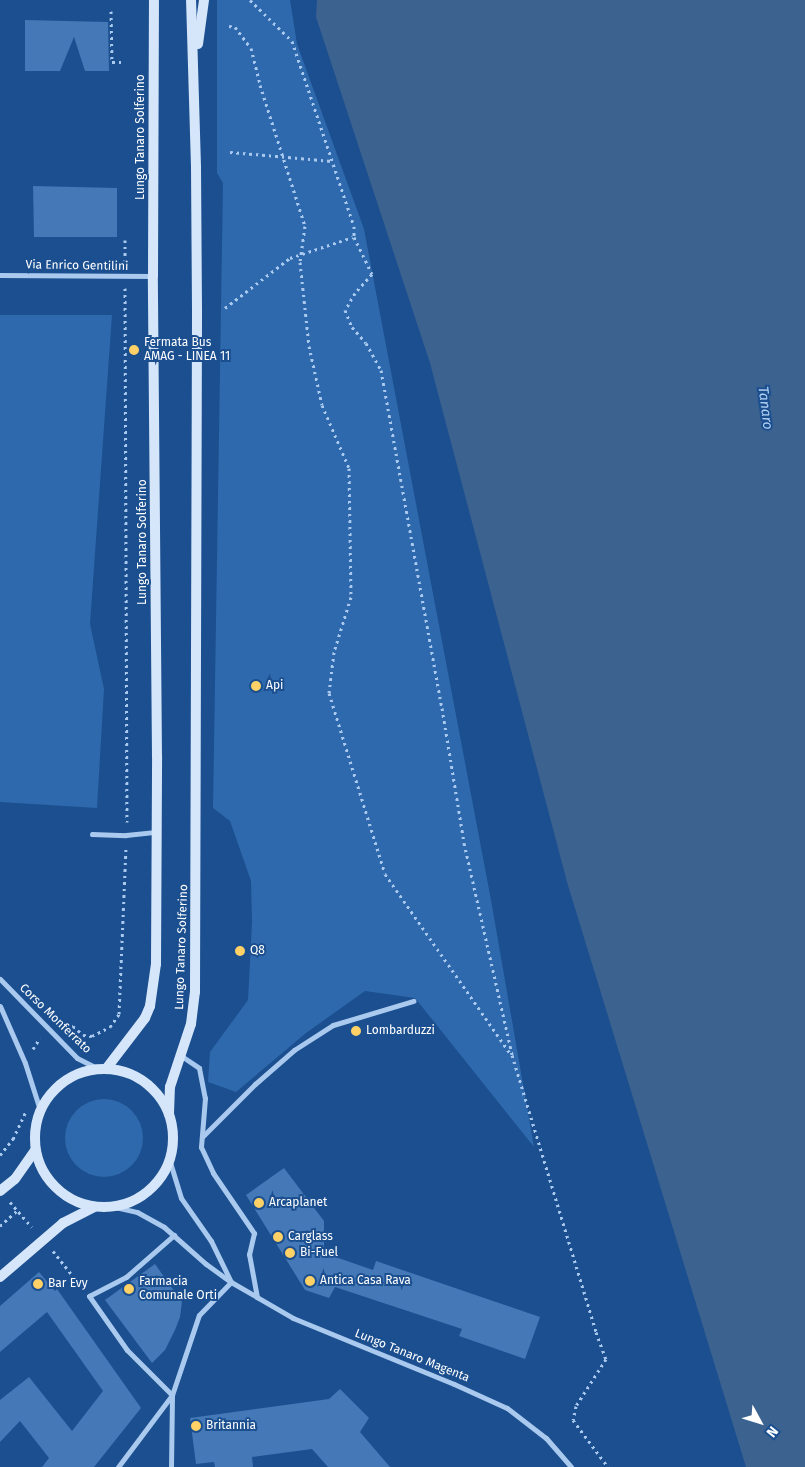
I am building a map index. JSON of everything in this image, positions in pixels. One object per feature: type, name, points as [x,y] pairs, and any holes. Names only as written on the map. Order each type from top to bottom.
[{"type":"main road","name":"Lungo Tanaro Solferino","points":[[103,1069],[138,1029],[150,1006],[156,964],[157,832],[153,276],[154,0]]},
{"type":"main road","name":"Lungo Tanaro Solferino","points":[[191,0],[192,78],[195,88]]},
{"type":"main road","name":"Lungo Tanaro Solferino","points":[[169,1114],[170,1087],[191,1024],[195,992],[198,486],[195,88],[199,31],[204,0]]},
{"type":"main road","points":[[103,1069],[126,1073],[144,1082],[159,1096],[169,1114],[173,1134],[170,1161],[164,1173],[151,1189],[134,1201],[115,1207],[94,1207],[69,1199],[53,1186],[42,1169],[36,1150],[35,1130],[40,1110],[51,1093],[67,1080],[86,1071],[103,1069]]},
{"type":"main road","points":[[0,1191],[15,1179],[36,1150]]},
{"type":"main road","points":[[0,1277],[63,1223],[94,1207]]},
{"type":"street","name":"Via Enrico Gentilini","points":[[0,275],[153,276]]},
{"type":"street","points":[[92,834],[126,835],[157,832]]},
{"type":"street","name":"Corso Monferrato","points":[[0,979],[77,1058],[103,1069]]},
{"type":"street","points":[[202,1137],[261,1079],[294,1050],[325,1030],[333,1025],[413,1001]]},
{"type":"street","points":[[0,1006],[25,1063],[40,1110]]},
{"type":"street","points":[[180,1055],[199,1068],[205,1098],[201,1147],[213,1173],[254,1233],[249,1254],[257,1297]]},
{"type":"street","points":[[170,1161],[181,1198],[211,1240],[231,1282],[199,1315],[172,1395],[171,1467]]},
{"type":"street","name":"Lungo Tanaro Magenta","points":[[115,1207],[146,1217],[174,1235],[206,1264],[231,1282],[293,1318],[454,1384],[507,1408],[546,1438],[571,1467]]},
{"type":"street","points":[[172,1395],[126,1350],[89,1296],[126,1277],[174,1235]]},
{"type":"street","points":[[118,1467],[172,1395]]},
{"type":"path","points":[[250,0],[292,41],[354,226],[354,237],[372,274],[355,293],[345,310],[352,327],[366,343],[381,370],[464,843],[512,1055],[596,1332],[606,1358],[576,1406],[573,1420],[608,1467]]},
{"type":"path","points":[[110,11],[112,62],[125,62]]},
{"type":"path","points":[[229,26],[235,27],[251,48],[260,85],[305,226],[300,262],[309,346],[322,405],[349,468],[351,597],[334,652],[330,693],[385,874],[512,1055]]},
{"type":"path","points":[[230,152],[332,160]]},
{"type":"path","points":[[225,308],[290,258],[354,237]]},
{"type":"path","points":[[73,1026],[83,1035],[92,1036],[110,1027],[119,1014],[128,778],[126,301]]},
{"type":"path","points":[[0,1155],[13,1139],[27,1109]]},
{"type":"path","points":[[0,1191],[43,1239],[89,1296]]},
{"type":"path","points":[[0,1226],[18,1210]]},
{"type":"shaded area","points":[[217,0],[290,0],[297,44],[364,229],[491,900],[534,1147],[415,998],[365,991],[306,1033],[236,1092],[208,1082],[210,1052],[248,1000],[252,922],[251,881],[230,821],[213,808],[223,183],[217,173]]},
{"type":"shaded area","points":[[0,315],[112,315],[90,624],[104,689],[97,808],[0,802]]},
{"type":"shaded area","points":[[104,1099],[119,1102],[132,1110],[140,1123],[143,1138],[140,1153],[132,1166],[119,1174],[104,1177],[89,1174],[76,1166],[68,1153],[65,1138],[68,1123],[76,1110],[89,1102]]},
{"type":"water","name":"Tanaro","points":[[317,0],[805,0],[805,1467],[746,1467],[567,882],[430,363],[316,17]]},
{"type":"building","points":[[25,20],[108,22],[109,71],[85,71],[74,37],[60,71],[25,71]]},
{"type":"building","points":[[33,186],[117,188],[117,237],[34,237]]},
{"type":"building","points":[[284,1168],[324,1221],[324,1253],[373,1270],[376,1261],[540,1317],[525,1359],[459,1336],[462,1329],[335,1287],[329,1298],[305,1290],[246,1195]]},
{"type":"building","points":[[155,1264],[182,1302],[180,1317],[175,1330],[165,1350],[152,1363],[105,1300]]},
{"type":"building","points":[[39,1272],[55,1291],[57,1289],[141,1408],[94,1467],[42,1467],[49,1458],[20,1421],[0,1442],[0,1400],[29,1377],[72,1431],[103,1391],[47,1312],[0,1352],[0,1306]]},
{"type":"building","points":[[340,1389],[369,1418],[360,1432],[390,1467],[328,1467],[312,1449],[252,1457],[253,1467],[215,1467],[214,1462],[196,1464],[190,1418],[329,1399]]},
{"type":"place","name":"Fermata Bus AMAG - LINEA 11","points":[[134,350]]},
{"type":"place","name":"Api","points":[[256,686]]},
{"type":"place","name":"Q8","points":[[240,951]]},
{"type":"place","name":"Lombarduzzi","points":[[356,1031]]},
{"type":"place","name":"Arcaplanet","points":[[259,1203]]},
{"type":"place","name":"Carglass","points":[[278,1237]]},
{"type":"place","name":"Bi-Fuel","points":[[290,1253]]},
{"type":"place","name":"Antica Casa Rava","points":[[310,1281]]},
{"type":"place","name":"Bar Evy","points":[[38,1284]]},
{"type":"place","name":"Farmacia Comunale Orti","points":[[129,1289]]},
{"type":"place","name":"Britannia","points":[[196,1426]]}]
